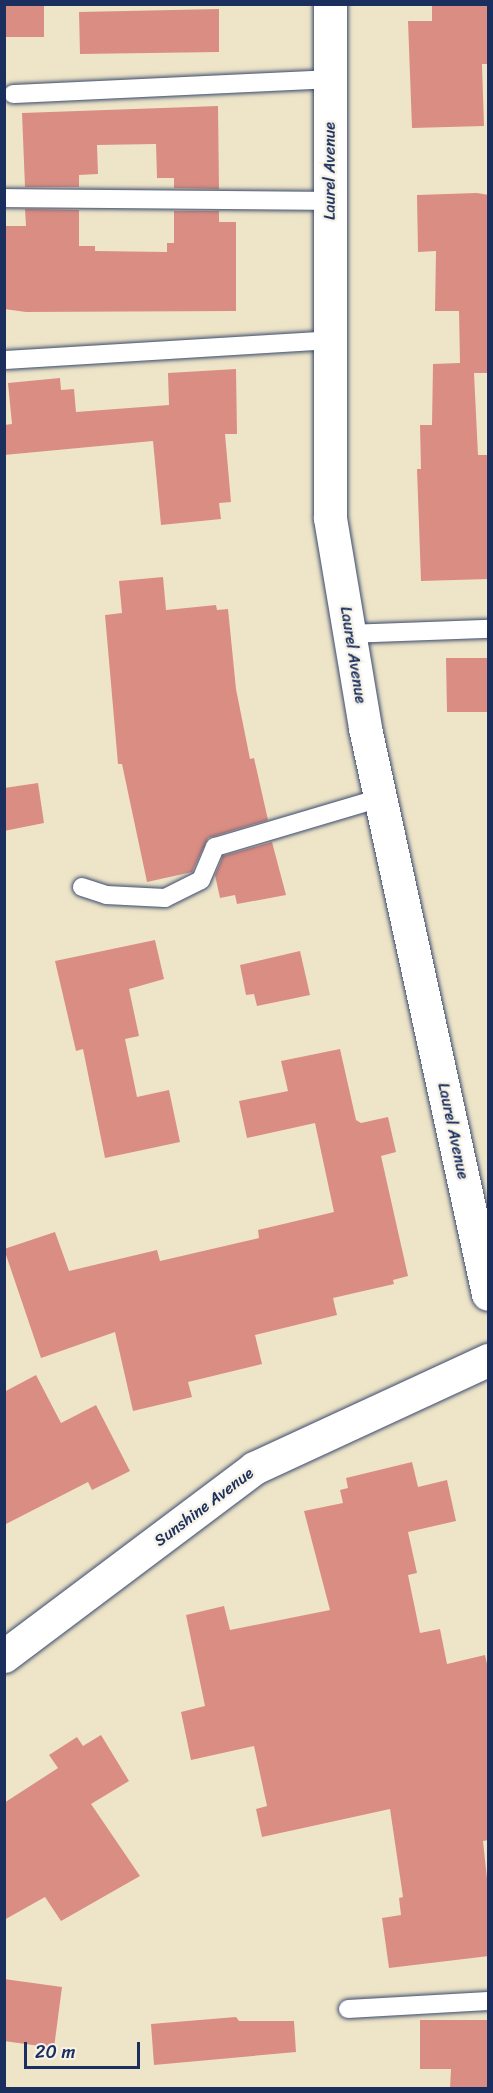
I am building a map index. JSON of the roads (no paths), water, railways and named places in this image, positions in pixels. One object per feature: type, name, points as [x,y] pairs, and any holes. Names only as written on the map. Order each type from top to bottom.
[{"type":"street","name":"Laurel Avenue","points":[[330,4],[330,518],[380,798],[489,1294]]},
{"type":"street","name":"Sunshine Avenue","points":[[4,1656],[255,1468],[489,1360]]},
{"type":"lane","points":[[13,94],[330,79]]},
{"type":"lane","points":[[4,198],[330,201]]},
{"type":"lane","points":[[6,360],[330,340]]},
{"type":"lane","points":[[349,634],[489,629]]},
{"type":"lane","points":[[82,887],[106,895],[165,898],[201,880],[215,847],[380,798]]},
{"type":"lane","points":[[348,2008],[489,2001]]}]
